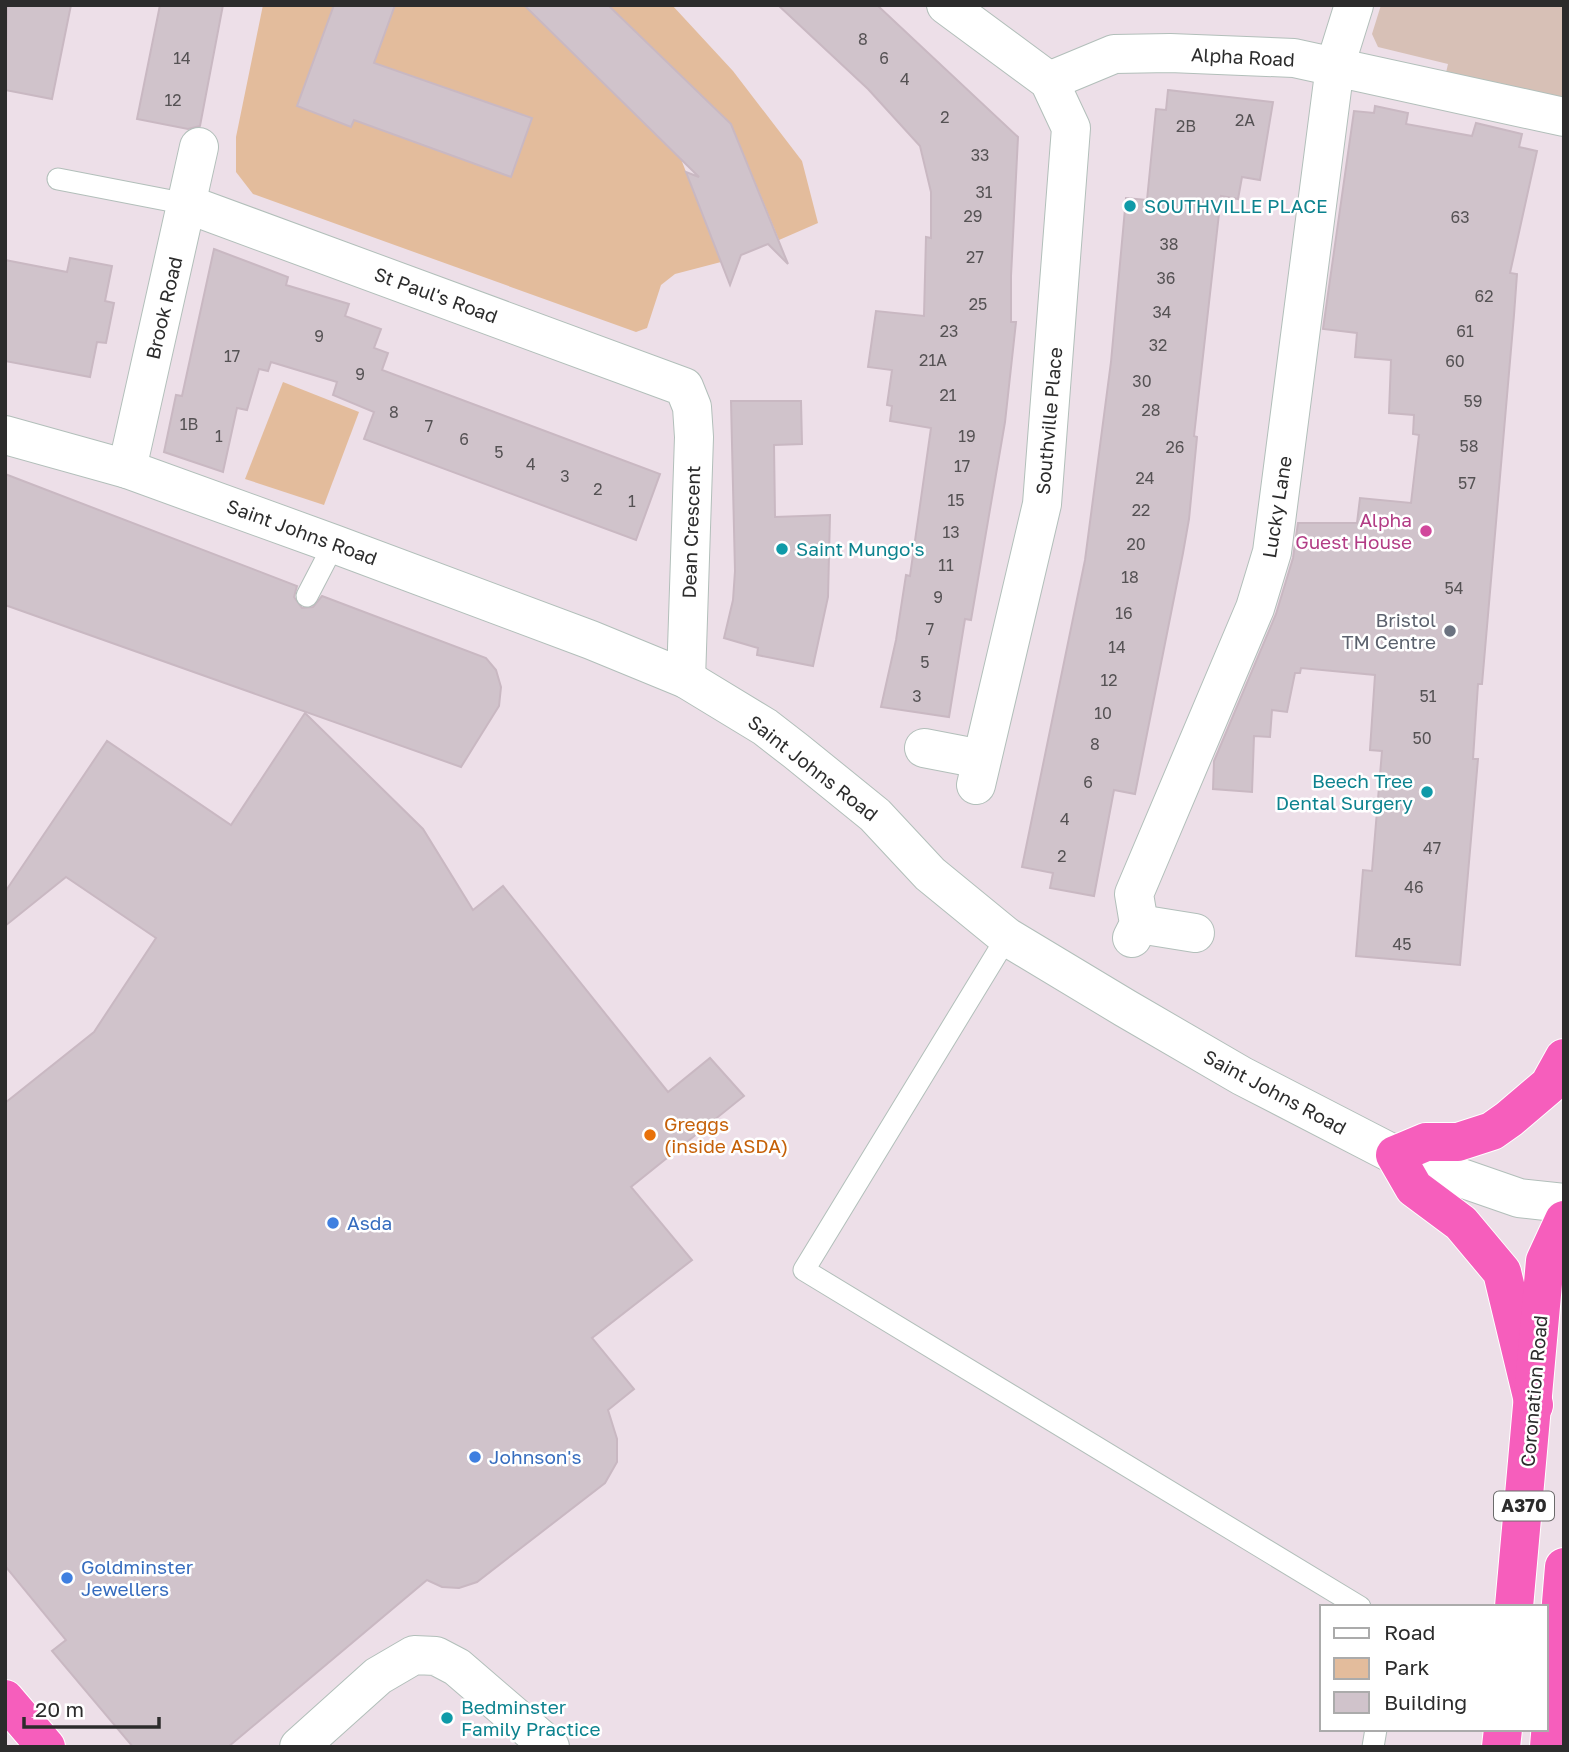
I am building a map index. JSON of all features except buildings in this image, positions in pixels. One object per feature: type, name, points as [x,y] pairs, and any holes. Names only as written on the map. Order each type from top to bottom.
[{"type":"highway","points":[[1534,1405],[1502,1272],[1461,1223],[1414,1188],[1395,1155],[1426,1142],[1458,1142],[1492,1131],[1549,1085],[1564,1058]]},
{"type":"highway","name":"Coronation Road","points":[[1514,1605],[1545,1261],[1564,1220]]},
{"type":"highway","points":[[1549,1747],[1564,1567]]},
{"type":"highway","points":[[5,1699],[46,1747]]},
{"type":"street","points":[[946,5],[1049,81]]},
{"type":"street","name":"Lucky Lane","points":[[1195,933],[1135,931],[1134,894],[1255,608],[1272,552],[1335,66],[1354,5]]},
{"type":"street","name":"Alpha Road","points":[[1049,81],[1114,54],[1294,58],[1564,117]]},
{"type":"street","name":"Southville Place","points":[[924,748],[979,772],[1042,504],[1071,128],[1049,81]]},
{"type":"street","name":"Brook Road","points":[[127,469],[199,146]]},
{"type":"street","name":"St Paul's Road","points":[[187,204],[684,387]]},
{"type":"street","name":"Dean Crescent","points":[[684,387],[692,407],[694,436],[686,679]]},
{"type":"street","name":"Saint Johns Road","points":[[5,435],[127,469],[590,640],[686,679],[765,727],[806,759],[875,815],[930,874],[1007,937],[1242,1076],[1395,1155],[1519,1198],[1564,1203]]},
{"type":"street","points":[[299,1747],[378,1676],[414,1655],[436,1656],[457,1667],[550,1747]]},
{"type":"lane","points":[[58,178],[187,204]]},
{"type":"lane","points":[[307,596],[334,544]]},
{"type":"lane","points":[[1007,937],[804,1270],[1357,1605]]},
{"type":"green space","points":[[263,5],[543,5],[534,15],[681,159],[721,262],[675,274],[661,285],[647,328],[636,332],[253,194],[236,172],[236,137]]},
{"type":"green space","points":[[608,5],[672,5],[733,71],[802,161],[818,223],[779,240],[731,124]]},
{"type":"green space","points":[[283,382],[359,412],[324,505],[245,479]]},
{"type":"shaded area","points":[[1381,5],[1564,5],[1564,103],[1445,77],[1448,64],[1378,47],[1372,34]]},
{"type":"place","name":"SOUTHVILLE PLACE","points":[[1130,206]]},
{"type":"place","name":"Alpha Guest House","points":[[1426,531]]},
{"type":"place","name":"Saint Mungo's","points":[[782,549]]},
{"type":"place","name":"Bristol TM Centre","points":[[1450,631]]},
{"type":"place","name":"Beech Tree Dental Surgery","points":[[1427,792]]},
{"type":"place","name":"Greggs (inside ASDA)","points":[[650,1135]]},
{"type":"place","name":"Asda","points":[[333,1223]]},
{"type":"place","name":"Johnson's","points":[[475,1457]]},
{"type":"place","name":"Goldminster Jewellers","points":[[67,1578]]},
{"type":"place","name":"Bedminster Family Practice","points":[[447,1718]]}]
